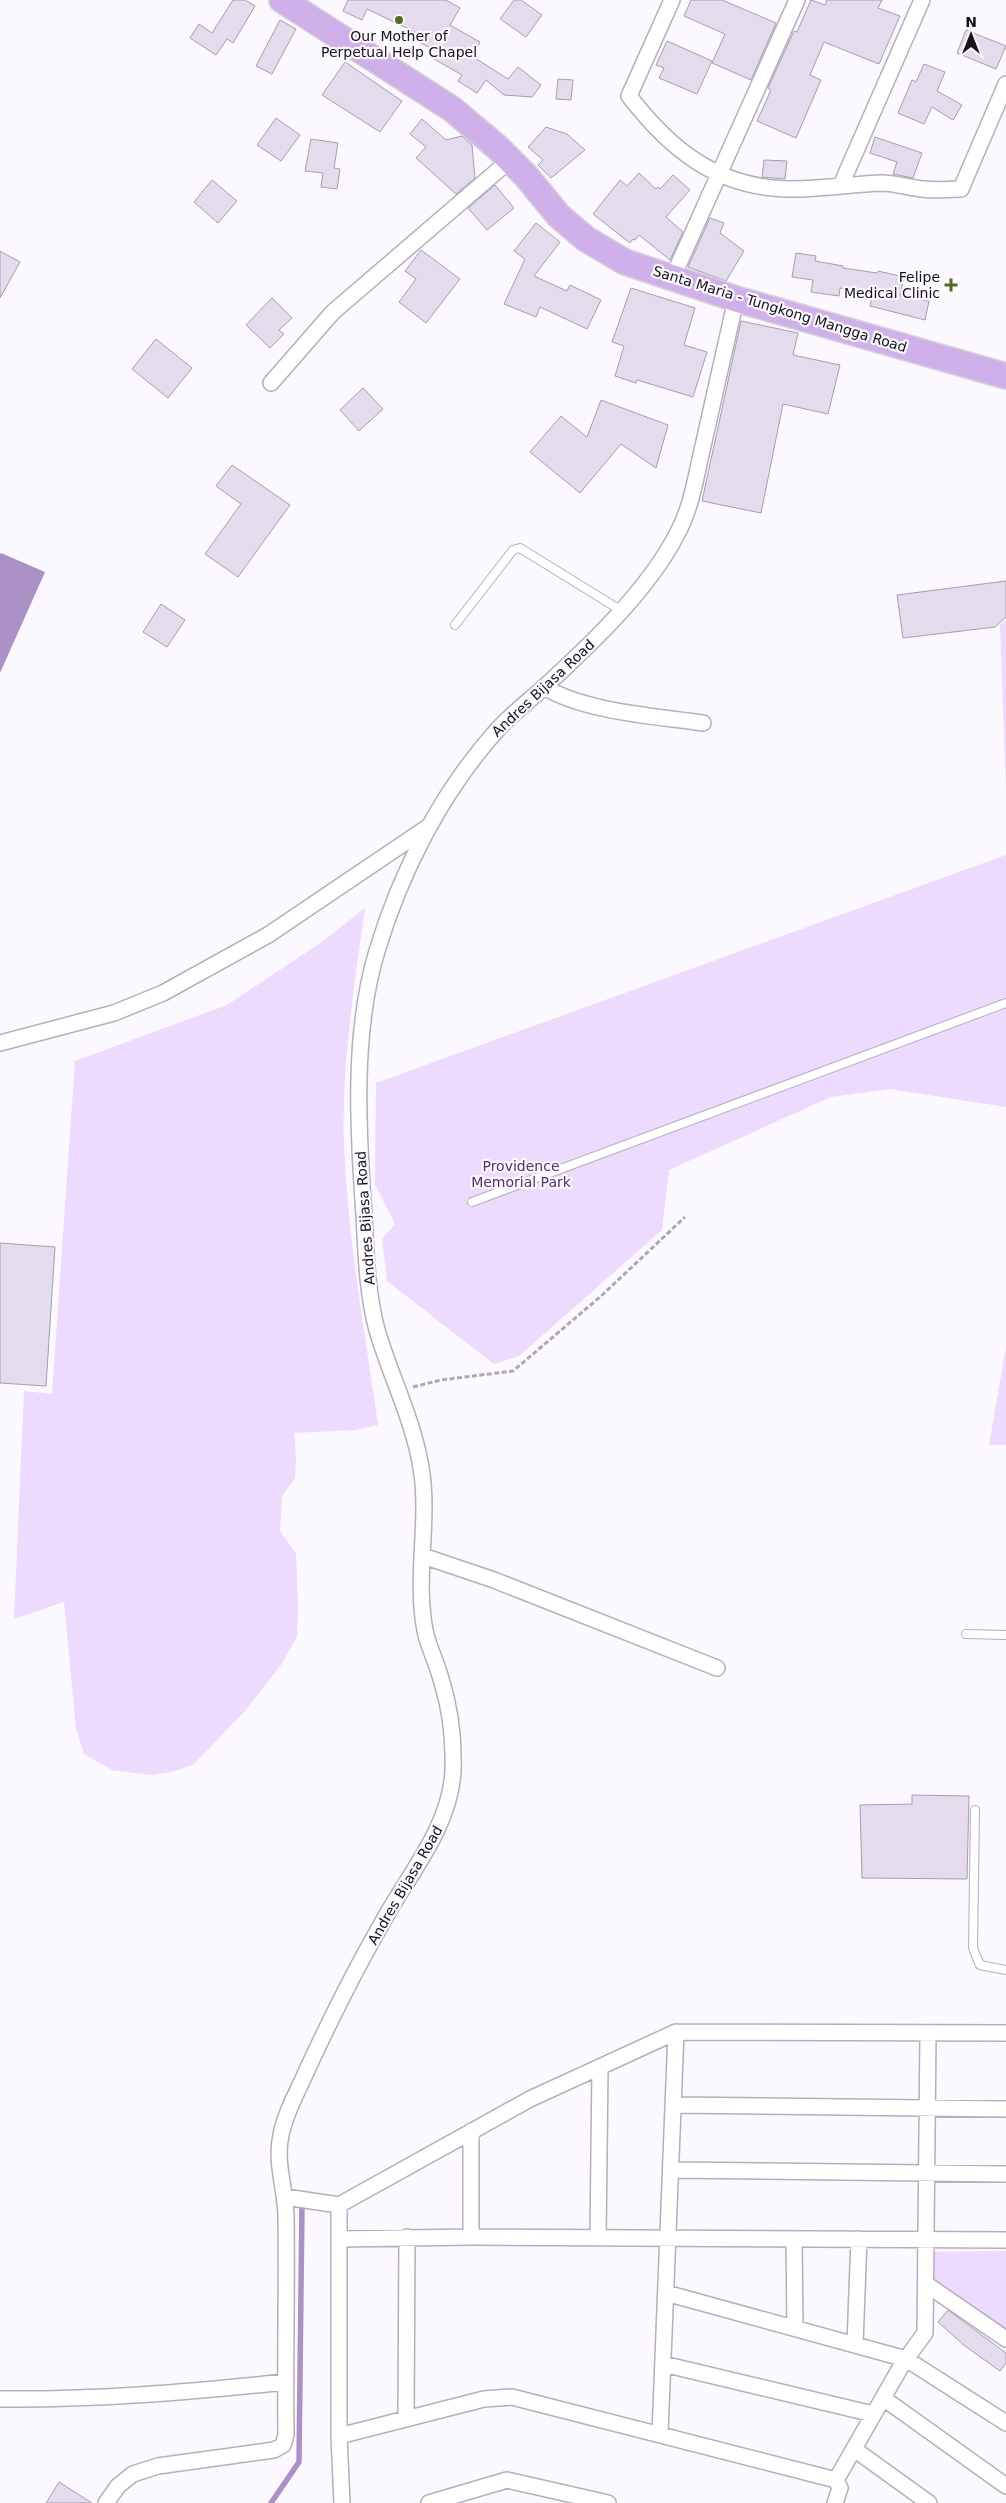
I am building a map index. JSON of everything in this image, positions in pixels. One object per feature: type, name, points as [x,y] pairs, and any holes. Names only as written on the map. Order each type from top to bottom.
[{"type":"main road","name":"Santa Maria - Tungkong Mangga Road","points":[[282,0],[452,109],[490,140],[510,160],[558,216],[586,239],[625,262],[736,299],[1006,376]]},
{"type":"street","points":[[672,0],[629,96],[650,123],[675,148],[719,175],[752,186],[786,189],[885,183],[926,190],[961,189],[1006,84]]},
{"type":"street","points":[[672,279],[797,0]]},
{"type":"street","points":[[841,185],[922,0]]},
{"type":"street","points":[[271,383],[333,312],[510,160]]},
{"type":"street","name":"Andres Bijasa Road","points":[[106,2503],[118,2486],[133,2474],[158,2466],[274,2450],[283,2445],[286,2435],[285,2382],[288,2298],[285,2197],[279,2167],[280,2136],[293,2101],[322,2038],[385,1917],[424,1854],[446,1813],[453,1772],[450,1722],[443,1684],[426,1635],[422,1600],[425,1513],[422,1470],[412,1430],[377,1328],[370,1289],[359,1141],[362,1019],[373,963],[400,886],[430,826],[478,753],[501,725],[593,641],[622,611],[664,556],[686,515],[736,299]]},
{"type":"street","points":[[544,687],[561,697],[587,704],[703,724]]},
{"type":"street","points":[[0,1043],[114,1014],[163,994],[268,935],[430,826]]},
{"type":"street","points":[[423,1556],[494,1580],[717,1668]]},
{"type":"street","points":[[285,2197],[339,2205],[530,2099],[676,2032],[1006,2033]]},
{"type":"street","points":[[660,2434],[676,2032]]},
{"type":"street","points":[[836,2480],[906,2358],[925,2333],[928,2033]]},
{"type":"street","points":[[598,2238],[600,2067]]},
{"type":"street","points":[[673,2106],[1006,2109]]},
{"type":"street","points":[[471,2131],[471,2237]]},
{"type":"street","points":[[671,2170],[1006,2174]]},
{"type":"street","points":[[339,2205],[339,2436],[342,2503]]},
{"type":"street","points":[[406,2419],[407,2237]]},
{"type":"street","points":[[340,2239],[471,2237],[1006,2240]]},
{"type":"street","points":[[794,2239],[795,2328]]},
{"type":"street","points":[[855,2344],[859,2239]]},
{"type":"street","points":[[926,2284],[1006,2339]]},
{"type":"street","points":[[666,2293],[906,2358],[1006,2423]]},
{"type":"street","points":[[663,2364],[873,2414]]},
{"type":"street","points":[[0,2399],[64,2400],[149,2396],[285,2382]]},
{"type":"street","points":[[339,2436],[484,2399],[512,2397],[836,2480],[840,2488],[835,2503]]},
{"type":"street","points":[[883,2398],[1006,2486]]},
{"type":"street","points":[[854,2449],[929,2503]]},
{"type":"street","points":[[429,2503],[507,2480],[608,2503]]},
{"type":"lane","points":[[455,625],[513,550],[520,548],[622,611]]},
{"type":"lane","points":[[472,1202],[1006,1003]]},
{"type":"lane","points":[[966,1634],[1006,1635]]},
{"type":"lane","points":[[975,1810],[973,1948],[980,1965],[997,1970],[1006,1970]]},
{"type":"path","points":[[398,1390],[441,1380],[513,1371],[600,1297],[685,1217]]},
{"type":"green space","points":[[1006,620],[1006,791],[1000,625]]},
{"type":"green space","name":"Providence Memorial Park","points":[[1006,855],[1006,1107],[890,1089],[831,1097],[669,1170],[662,1230],[519,1356],[494,1364],[387,1281],[382,1239],[395,1224],[375,1185],[376,1083]]},
{"type":"green space","points":[[365,908],[346,1056],[344,1146],[353,1251],[378,1425],[355,1430],[294,1433],[295,1478],[282,1496],[280,1531],[296,1554],[297,1636],[281,1665],[244,1712],[194,1764],[176,1771],[152,1775],[112,1770],[84,1754],[76,1728],[64,1602],[14,1619],[24,1391],[52,1394],[75,1061],[227,1005],[322,942]]},
{"type":"green space","points":[[1006,1347],[1006,1445],[989,1445]]},
{"type":"green space","points":[[1006,2251],[1006,2334],[933,2279],[934,2252]]},
{"type":"shaded area","points":[[0,554],[45,572],[0,673]]},
{"type":"building","points":[[233,0],[245,0],[255,6],[233,43],[227,39],[216,55],[190,38],[199,24],[212,33]]},
{"type":"building","points":[[348,0],[446,0],[460,8],[450,25],[480,42],[472,56],[508,79],[518,67],[541,85],[532,97],[504,95],[486,80],[477,93],[458,81],[462,75],[434,59],[438,52],[415,40],[419,34],[367,9],[362,20],[343,11]]},
{"type":"building","points":[[514,0],[521,0],[542,15],[526,37],[500,19]]},
{"type":"building","points":[[691,0],[722,0],[776,23],[751,80],[712,63],[725,34],[684,16]]},
{"type":"building","points":[[811,0],[825,5],[827,0],[882,0],[878,8],[900,16],[879,64],[824,42],[810,75],[821,80],[796,138],[757,121],[771,90],[768,88],[794,31],[797,32]]},
{"type":"building","points":[[280,20],[296,29],[272,74],[256,66]]},
{"type":"building","points":[[966,30],[1006,46],[996,69],[957,53]]},
{"type":"building","points":[[667,41],[712,61],[697,94],[659,78],[664,68],[656,65]]},
{"type":"building","points":[[345,62],[402,101],[380,132],[322,95]]},
{"type":"building","points":[[924,64],[945,72],[937,91],[962,105],[953,120],[932,107],[924,124],[898,113],[912,80],[916,82]]},
{"type":"building","points":[[558,79],[573,80],[571,100],[556,99]]},
{"type":"building","points":[[276,118],[300,135],[281,161],[257,145]]},
{"type":"building","points":[[422,119],[446,140],[462,136],[472,145],[475,178],[456,194],[416,158],[426,147],[410,134]]},
{"type":"building","points":[[546,127],[567,134],[585,150],[551,178],[538,165],[543,160],[528,147]]},
{"type":"building","points":[[875,137],[922,153],[913,178],[893,174],[897,162],[870,153]]},
{"type":"building","points":[[311,139],[338,143],[334,168],[340,169],[337,189],[321,187],[323,173],[305,171]]},
{"type":"building","points":[[764,160],[787,161],[785,179],[762,177]]},
{"type":"building","points":[[639,173],[656,189],[658,187],[660,189],[673,175],[690,190],[666,217],[683,232],[670,260],[639,235],[630,243],[593,214],[620,180],[627,186]]},
{"type":"building","points":[[212,180],[237,201],[218,223],[194,202]]},
{"type":"building","points":[[495,185],[514,208],[487,230],[468,208]]},
{"type":"building","points":[[710,218],[724,223],[720,233],[744,251],[726,281],[688,267]]},
{"type":"building","points":[[536,223],[560,242],[534,276],[567,291],[570,285],[601,300],[587,329],[540,307],[536,317],[504,304],[525,259],[514,251]]},
{"type":"building","points":[[421,250],[460,279],[426,323],[399,302],[416,279],[405,271]]},
{"type":"building","points":[[0,251],[20,262],[0,298]]},
{"type":"building","points":[[796,253],[816,256],[815,261],[843,266],[843,268],[877,273],[878,271],[904,277],[900,296],[929,301],[925,320],[870,306],[873,292],[840,288],[839,296],[811,292],[813,280],[792,277]]},
{"type":"building","points":[[631,288],[695,308],[684,345],[707,352],[693,397],[637,380],[636,383],[615,376],[624,346],[612,342]]},
{"type":"building","points":[[272,298],[292,318],[279,330],[284,334],[270,348],[246,325]]},
{"type":"building","points":[[741,321],[798,333],[793,355],[840,365],[828,414],[783,404],[761,513],[702,501]]},
{"type":"building","points":[[156,339],[192,368],[168,398],[132,369]]},
{"type":"building","points":[[363,388],[383,409],[359,431],[340,410]]},
{"type":"building","points":[[601,400],[668,425],[656,468],[621,444],[580,493],[530,452],[561,416],[587,437]]},
{"type":"building","points":[[232,465],[290,505],[238,577],[205,554],[241,504],[216,486]]},
{"type":"building","points":[[1006,581],[1006,617],[995,627],[903,638],[897,595]]},
{"type":"building","points":[[161,604],[185,620],[167,647],[143,632]]},
{"type":"building","points":[[0,1243],[55,1247],[46,1386],[0,1383]]},
{"type":"building","points":[[912,1795],[969,1796],[967,1879],[862,1878],[860,1805],[912,1804]]},
{"type":"building","points":[[948,2310],[1006,2353],[1006,2363],[1000,2371],[965,2346],[938,2322]]},
{"type":"building","points":[[59,2482],[92,2503],[46,2503]]},
{"type":"waterway","points":[[271,2503],[299,2462],[302,2204]]},
{"type":"place","name":"Our Mother of Perpetual Help Chapel","points":[[399,20]]},
{"type":"place","name":"Felipe Medical Clinic","points":[[951,285]]}]
